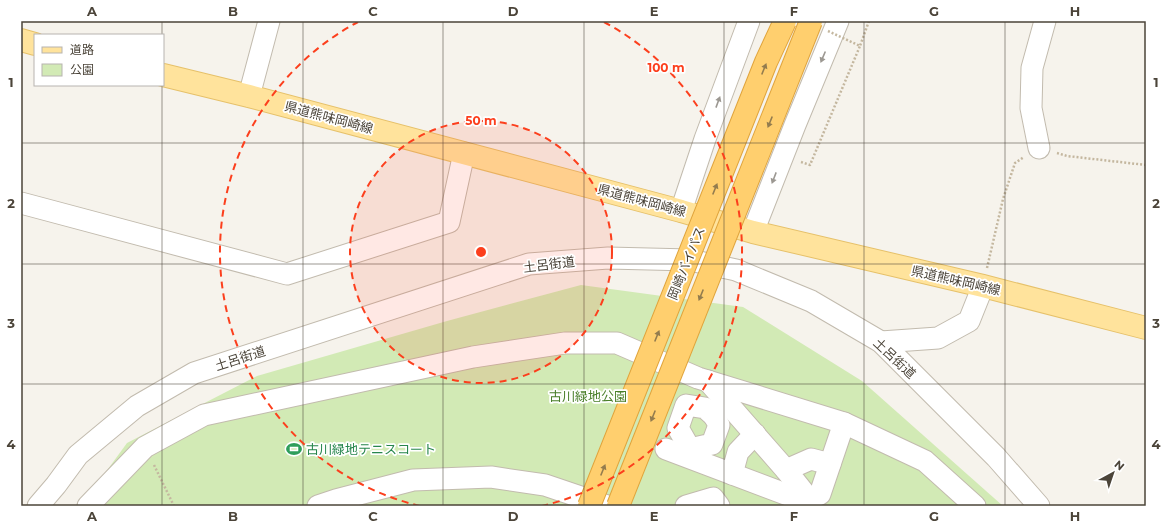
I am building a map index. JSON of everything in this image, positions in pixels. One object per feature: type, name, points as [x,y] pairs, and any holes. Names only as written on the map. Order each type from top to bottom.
[{"type":"highway","name":"岡崎バイパス","points":[[589,506],[760,76],[785,21]]},
{"type":"highway","name":"岡崎バイパス","points":[[618,506],[825,24]]},
{"type":"main road","points":[[21,40],[34,44]]},
{"type":"main road","name":"県道熊味岡崎線","points":[[164,75],[249,96],[681,210],[753,232],[983,286],[1146,328]]},
{"type":"street","points":[[249,96],[269,21]]},
{"type":"street","points":[[681,210],[705,139],[749,21]]},
{"type":"street","points":[[1039,148],[1031,108],[1032,68],[1045,21]]},
{"type":"street","points":[[753,232],[795,125],[825,24]]},
{"type":"street","points":[[21,204],[287,274],[449,222],[464,153]]},
{"type":"street","name":"土呂街道","points":[[38,506],[78,455],[137,406],[194,373],[529,264],[608,258],[690,260],[736,270],[811,301],[881,342],[996,457],[1039,506]]},
{"type":"street","points":[[881,342],[938,338],[968,321],[983,286]]},
{"type":"street","points":[[88,506],[145,447],[204,416],[473,357],[565,343],[617,343],[708,381],[844,423],[925,461],[975,506]]},
{"type":"street","points":[[708,381],[703,427],[732,474],[804,501],[803,502]]},
{"type":"street","points":[[803,502],[820,494],[844,423]]},
{"type":"street","points":[[666,449],[703,427],[755,434],[786,470],[803,502]]},
{"type":"street","points":[[732,474],[738,452],[755,434]]},
{"type":"street","points":[[786,470],[811,459],[830,464]]},
{"type":"street","points":[[318,506],[413,480],[491,478],[545,485],[606,506]]},
{"type":"street","points":[[686,506],[712,498],[719,506]]},
{"type":"path","points":[[801,162],[810,165],[869,21]]},
{"type":"path","points":[[825,24],[860,46]]},
{"type":"path","points":[[983,286],[1003,199],[1015,163],[1039,148],[1067,156],[1146,165]]},
{"type":"path","points":[[145,447],[174,506]]},
{"type":"green space","name":"古川緑地公園","points":[[581,285],[743,307],[862,381],[1003,506],[81,506],[127,443],[257,376],[447,321]]},
{"type":"place","name":"古川緑地テニスコート","points":[[294,449]]}]
